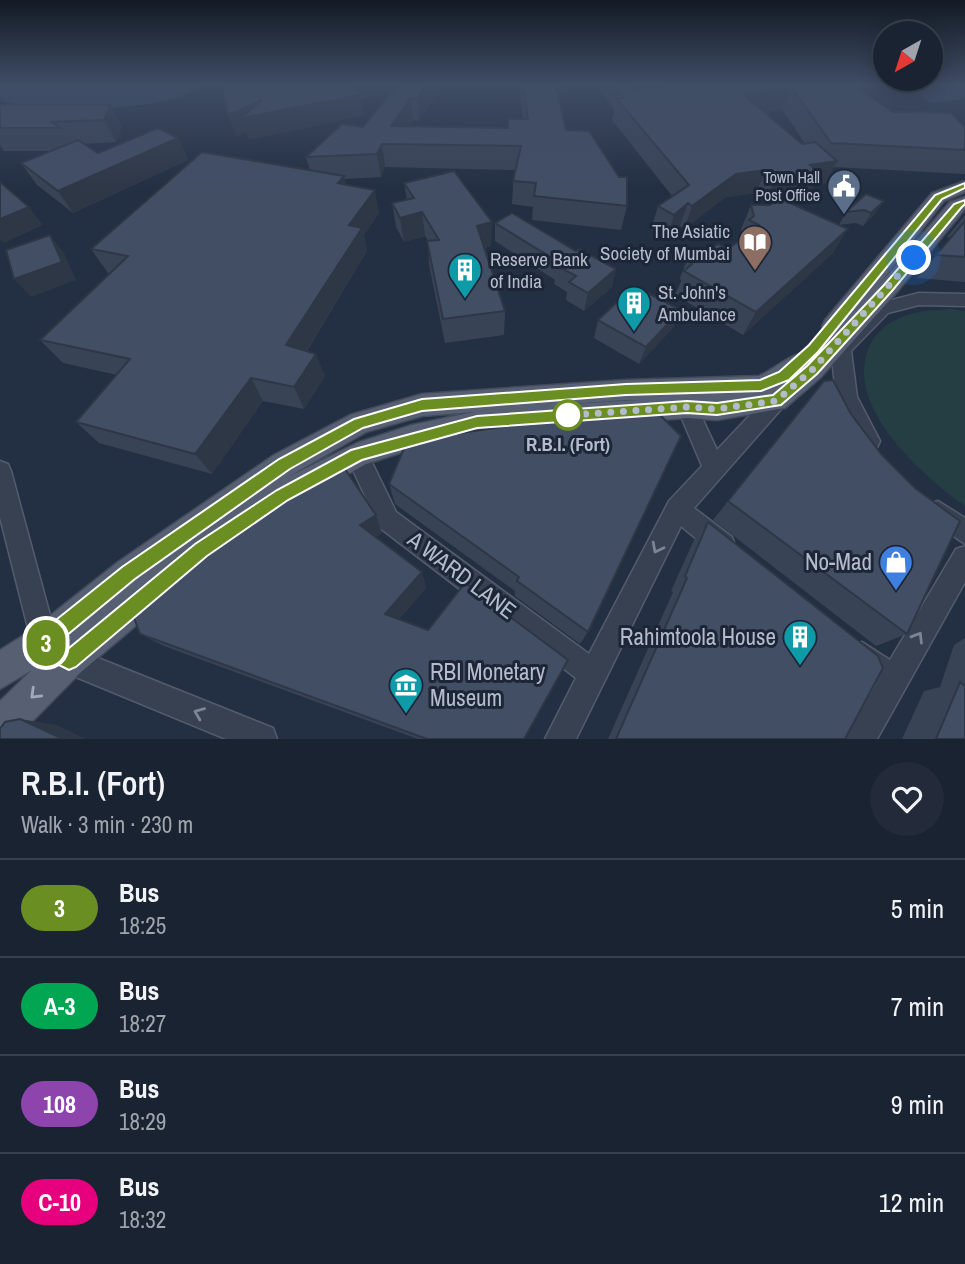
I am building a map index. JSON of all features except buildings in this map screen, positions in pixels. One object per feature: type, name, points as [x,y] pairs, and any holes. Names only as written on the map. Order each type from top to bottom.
[{"type":"main road","points":[[875,289],[939,197],[965,186]]},
{"type":"main road","points":[[786,387],[784,376],[957,206],[965,202]]},
{"type":"main road","points":[[0,671],[57,651],[282,495],[357,455],[412,437],[477,422],[687,407],[717,409],[786,387]]},
{"type":"main road","points":[[0,727],[57,651],[129,573],[285,464],[359,423],[422,405],[626,390],[786,387]]},
{"type":"street","points":[[875,289],[904,292],[919,299]]},
{"type":"street","points":[[879,456],[852,415],[841,379],[842,349],[882,308],[919,299],[965,300]]},
{"type":"street","points":[[560,739],[677,509],[713,467],[786,387],[852,415]]},
{"type":"street","points":[[687,407],[713,467]]},
{"type":"street","name":"A WARD LANE","points":[[357,455],[388,520],[593,674]]},
{"type":"street","points":[[0,471],[57,651],[262,739]]},
{"type":"street","points":[[920,499],[965,532]]},
{"type":"street","points":[[677,509],[742,560]]},
{"type":"street","points":[[860,739],[965,558]]},
{"type":"street","points":[[839,637],[892,680]]},
{"type":"green space","points":[[951,309],[965,311],[965,506],[929,477],[892,437],[877,415],[867,393],[864,370],[869,347],[889,324],[911,314]]},
{"type":"bus line","name":"3","points":[[965,186],[939,197],[814,349],[784,376],[761,386],[626,390],[422,405],[359,423],[285,464],[129,573],[44,642],[69,660],[201,550],[282,495],[357,455],[375,449],[412,437],[477,422],[687,407],[717,409],[776,401],[812,370],[888,288],[957,206],[965,202]]},
{"type":"place","name":"Town Hall Post Office","points":[[844,216]]},
{"type":"place","name":"The Asiatic Society of Mumbai","points":[[755,272]]},
{"type":"place","name":"Reserve Bank of India","points":[[465,300]]},
{"type":"place","name":"St. John's Ambulance","points":[[634,333]]},
{"type":"place","name":"R.B.I. (Fort)","points":[[568,415]]},
{"type":"place","name":"No-Mad","points":[[896,592]]},
{"type":"place","name":"Rahimtoola House","points":[[800,667]]},
{"type":"place","name":"RBI Monetary Museum","points":[[406,715]]},
{"type":"route","points":[[568,415],[558,416],[687,407],[717,409],[776,401],[812,370],[914,258]]}]
